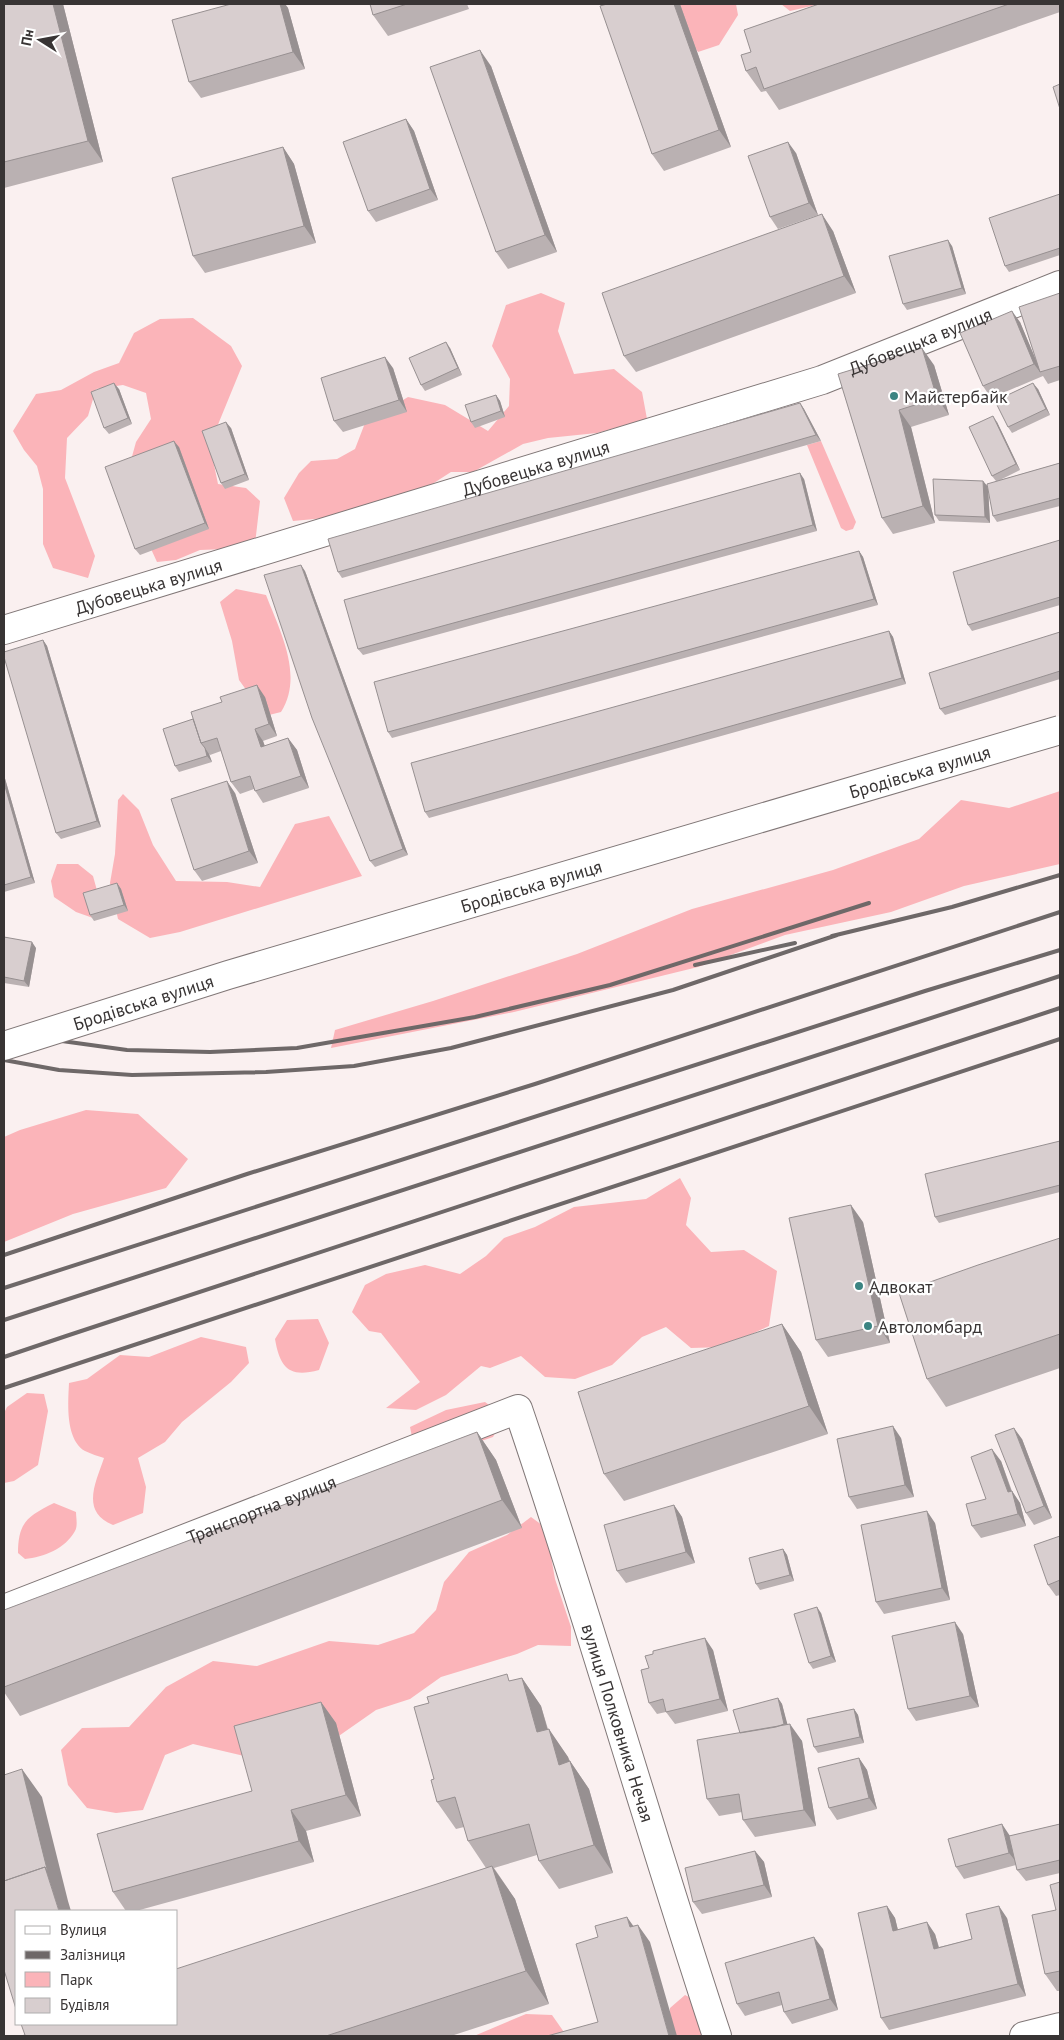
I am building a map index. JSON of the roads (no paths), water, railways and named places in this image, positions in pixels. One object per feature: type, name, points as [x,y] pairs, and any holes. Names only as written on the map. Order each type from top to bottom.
[{"type":"street","name":"Дубовецька вулиця","points":[[4,630],[822,380],[1060,285]]},
{"type":"street","name":"Бродівська вулиця","points":[[4,1046],[228,975],[1060,730]]},
{"type":"street","name":"Транспортна вулиця","points":[[4,1609],[518,1409]]},
{"type":"street","name":"вулиця Полковника Нечая","points":[[518,1409],[563,1541],[666,1880],[717,2036]]},
{"type":"street","points":[[1024,2036],[1060,2027]]},
{"type":"railway","points":[[832,936],[952,907],[1060,875]]},
{"type":"railway","points":[[4,1033],[127,1050],[210,1052],[297,1048],[475,1017],[610,985],[869,903]]},
{"type":"railway","points":[[4,1255],[247,1174],[535,1084],[1060,912]]},
{"type":"railway","points":[[4,1060],[59,1070],[132,1075],[266,1072],[354,1066],[451,1048],[673,990],[837,935]]},
{"type":"railway","points":[[695,965],[795,943]]},
{"type":"railway","points":[[4,1288],[925,991],[1060,950]]},
{"type":"railway","points":[[4,1320],[1060,976]]},
{"type":"railway","points":[[4,1357],[1060,1008]]},
{"type":"railway","points":[[4,1388],[1060,1039]]},
{"type":"place","name":"Майстербайк","points":[[894,396]]},
{"type":"place","name":"Адвокат","points":[[859,1286]]},
{"type":"place","name":"Автоломбард","points":[[868,1326]]}]
